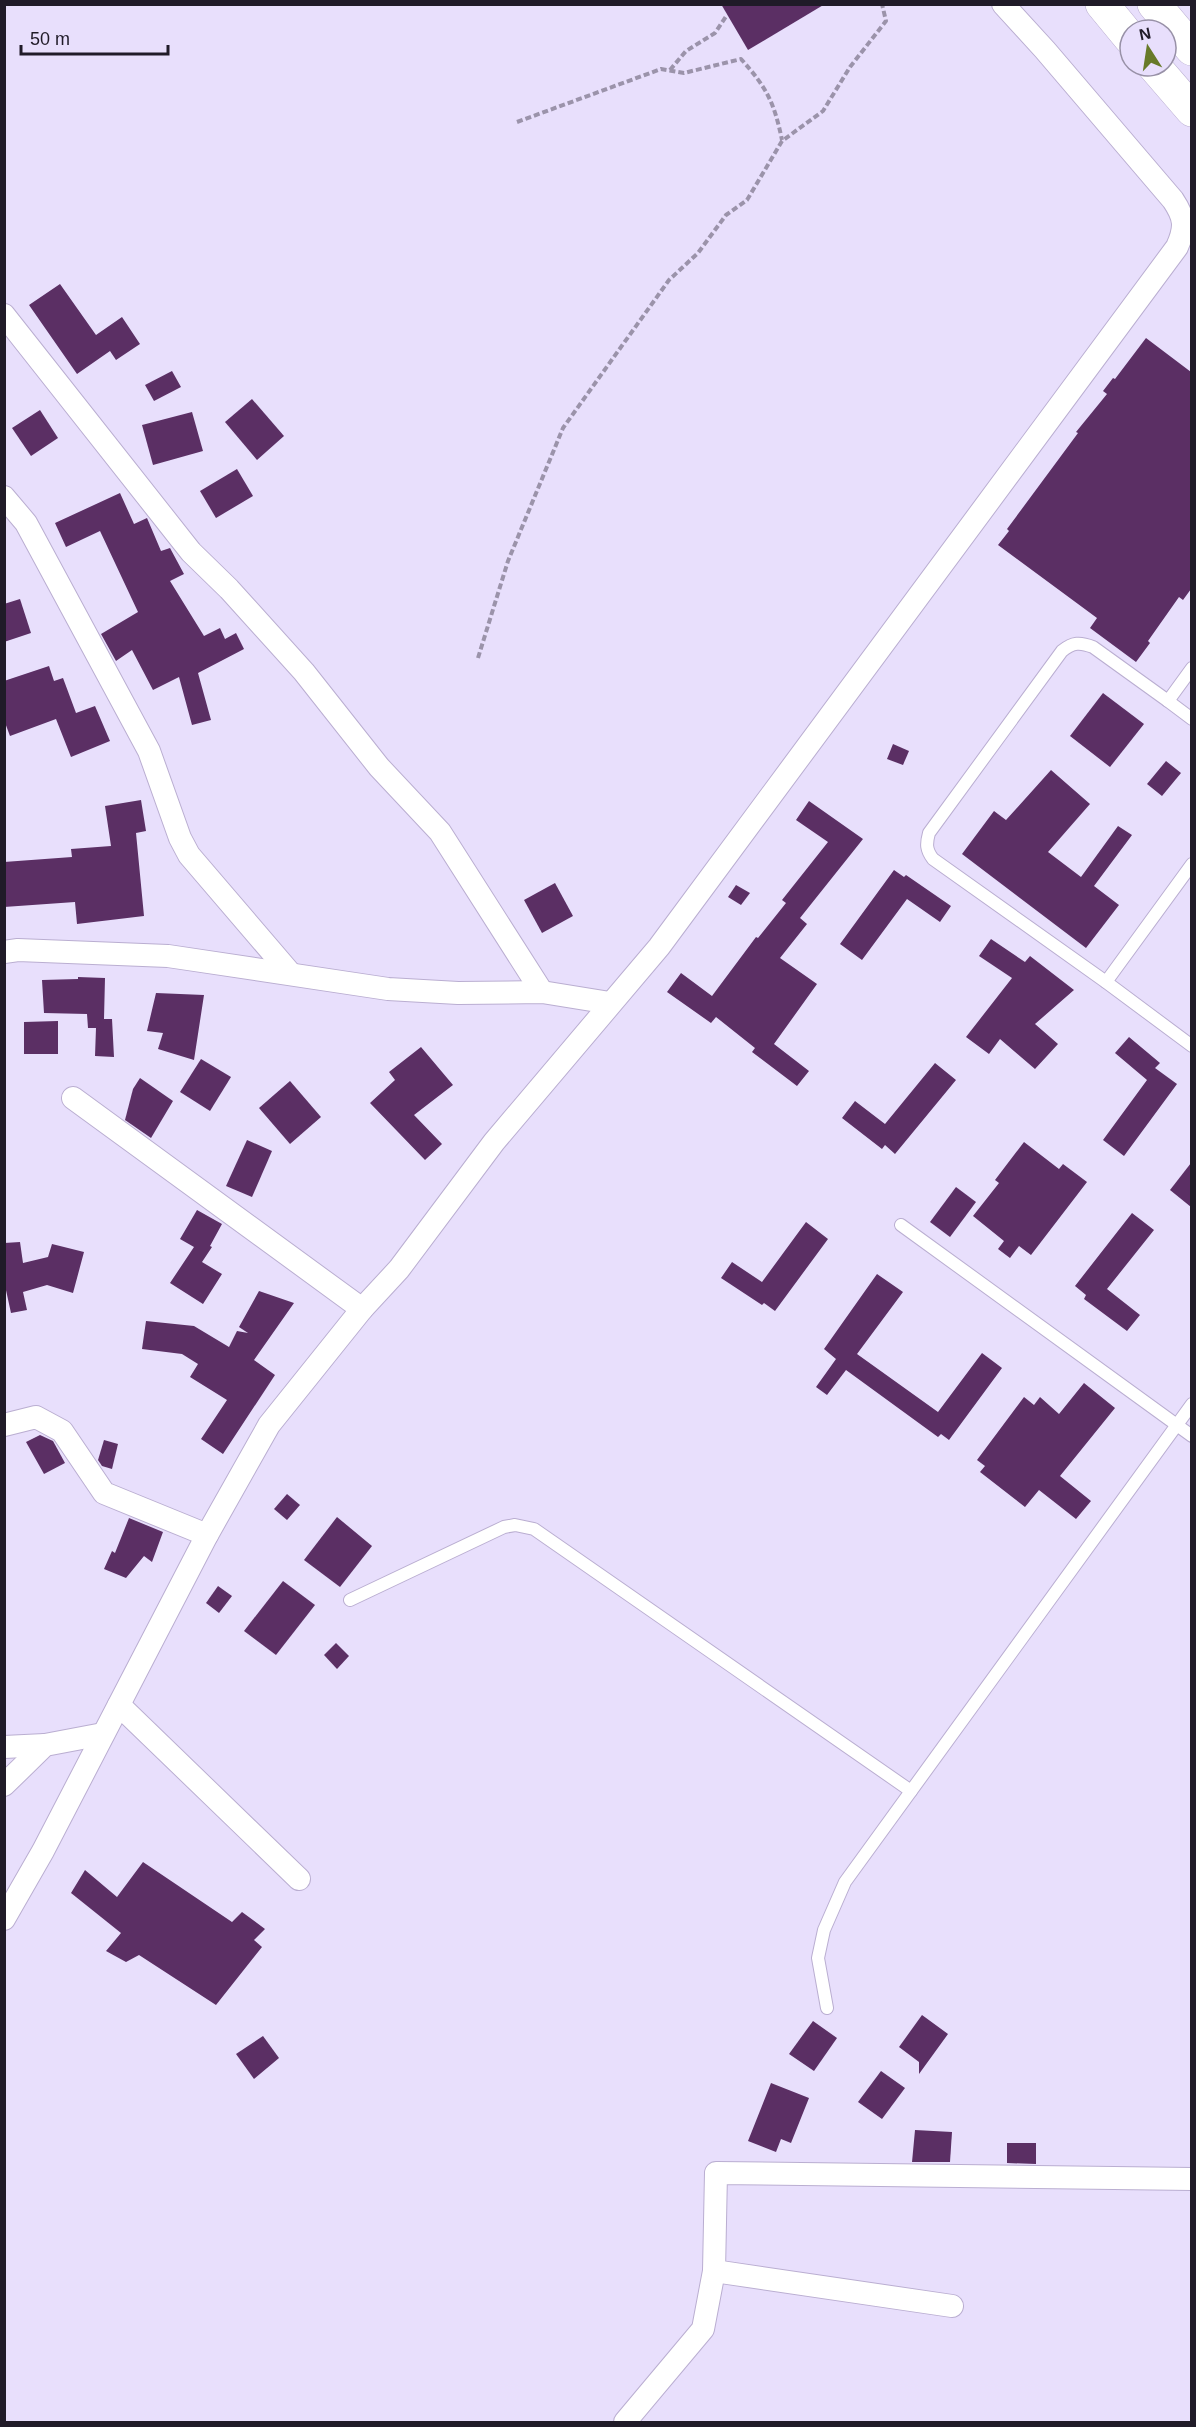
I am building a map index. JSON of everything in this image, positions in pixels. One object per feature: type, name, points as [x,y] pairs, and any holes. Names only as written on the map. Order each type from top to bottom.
[{"type":"main road","points":[[1102,4],[1118,23]]},
{"type":"main road","points":[[1154,4],[1191,49]]},
{"type":"main road","points":[[1164,78],[1191,110]]},
{"type":"street","points":[[4,1919],[207,1535],[269,1425],[362,1309],[399,1269],[494,1142],[659,947],[1177,247],[1183,233],[1180,211],[1173,200],[1003,4]]},
{"type":"street","points":[[4,315],[191,552],[229,589],[304,672],[380,767],[440,832],[542,992]]},
{"type":"street","points":[[4,497],[26,523],[149,751],[180,838],[189,855],[290,973]]},
{"type":"street","points":[[4,952],[18,950],[168,956],[388,989],[458,993],[542,992],[610,1004]]},
{"type":"street","points":[[73,1098],[362,1309]]},
{"type":"street","points":[[4,1425],[36,1417],[62,1431],[104,1493],[207,1535]]},
{"type":"street","points":[[119,1705],[298,1879]]},
{"type":"street","points":[[4,1748],[45,1745],[103,1734]]},
{"type":"street","points":[[4,1785],[45,1745]]},
{"type":"street","points":[[624,2422],[703,2329],[714,2271],[716,2174],[1191,2180]]},
{"type":"street","points":[[714,2271],[952,2306]]},
{"type":"lane","points":[[1191,719],[1093,647],[1082,643],[1071,644],[1062,651],[929,833],[926,842],[927,851],[933,859],[1106,982],[1191,1046]]},
{"type":"lane","points":[[1168,702],[1191,668]]},
{"type":"lane","points":[[1106,982],[1191,864]]},
{"type":"lane","points":[[901,1225],[1191,1436]]},
{"type":"lane","points":[[827,2008],[818,1958],[824,1930],[845,1882],[1191,1404]]},
{"type":"lane","points":[[350,1600],[504,1527],[525,1526],[543,1536],[911,1791]]},
{"type":"path","points":[[478,658],[508,561],[563,428],[669,280],[698,253],[726,215],[747,200],[782,141],[823,111],[850,67],[886,21],[882,4]]},
{"type":"path","points":[[670,70],[686,51],[715,33],[727,15]]},
{"type":"path","points":[[518,122],[661,69],[684,73],[741,58],[761,81],[775,108],[782,141]]},
{"type":"building","points":[[721,4],[825,4],[748,50]]},
{"type":"building","points":[[60,284],[96,335],[122,317],[140,344],[116,360],[110,351],[77,374],[29,305]]},
{"type":"building","points":[[1146,338],[1191,372],[1191,589],[1183,600],[1179,597],[1136,662],[1090,628],[1097,618],[998,545],[1009,531],[1007,529],[1078,433],[1076,432],[1107,394],[1103,391]]},
{"type":"building","points":[[172,371],[181,387],[154,401],[145,385]]},
{"type":"building","points":[[252,399],[284,436],[257,460],[225,422]]},
{"type":"building","points":[[40,410],[58,438],[31,456],[12,428]]},
{"type":"building","points":[[192,412],[203,451],[153,465],[142,425]]},
{"type":"building","points":[[237,469],[253,496],[216,518],[200,491]]},
{"type":"building","points":[[120,493],[134,524],[147,518],[161,551],[170,548],[184,574],[170,581],[204,636],[220,628],[225,639],[236,633],[244,649],[198,673],[211,720],[192,725],[179,677],[153,690],[132,650],[116,661],[101,634],[138,612],[100,531],[66,547],[55,523]]},
{"type":"building","points":[[20,599],[31,633],[4,642],[4,604]]},
{"type":"building","points":[[49,666],[54,681],[63,678],[76,713],[95,706],[110,741],[71,757],[56,719],[10,736],[4,720],[4,681]]},
{"type":"building","points":[[1103,693],[1144,724],[1110,767],[1070,736]]},
{"type":"building","points":[[893,744],[909,751],[903,765],[887,759]]},
{"type":"building","points":[[1166,761],[1181,773],[1162,796],[1147,784]]},
{"type":"building","points":[[1051,770],[1090,804],[1048,852],[1081,877],[1118,826],[1132,835],[1094,886],[1119,905],[1086,948],[962,854],[994,811],[1006,820]]},
{"type":"building","points":[[141,800],[146,831],[136,833],[144,916],[77,924],[75,902],[4,907],[4,862],[72,857],[71,849],[111,846],[105,806]]},
{"type":"building","points":[[809,801],[863,839],[800,918],[807,924],[780,958],[817,984],[774,1044],[809,1071],[797,1086],[752,1052],[755,1048],[716,1017],[711,1023],[667,992],[681,973],[712,996],[756,937],[758,938],[786,903],[782,900],[828,842],[796,820]]},
{"type":"building","points":[[894,870],[904,877],[906,875],[951,906],[940,922],[907,899],[862,960],[840,944]]},
{"type":"building","points":[[555,883],[573,916],[542,933],[524,900]]},
{"type":"building","points":[[736,885],[750,893],[741,905],[728,897]]},
{"type":"building","points":[[991,939],[1025,962],[1030,956],[1074,990],[1035,1024],[1058,1044],[1035,1069],[1000,1039],[989,1054],[966,1037],[1012,978],[979,956]]},
{"type":"building","points":[[78,977],[105,978],[104,1019],[112,1019],[114,1057],[95,1056],[96,1028],[88,1028],[87,1014],[44,1013],[42,980],[78,979]]},
{"type":"building","points":[[156,993],[204,995],[194,1060],[158,1049],[163,1033],[147,1031]]},
{"type":"building","points":[[58,1021],[58,1054],[24,1054],[24,1022]]},
{"type":"building","points":[[1129,1037],[1160,1063],[1155,1068],[1177,1084],[1124,1156],[1103,1140],[1147,1080],[1115,1053]]},
{"type":"building","points":[[421,1047],[453,1085],[414,1115],[442,1144],[425,1160],[370,1103],[395,1080],[389,1072]]},
{"type":"building","points":[[201,1059],[231,1077],[210,1111],[180,1092]]},
{"type":"building","points":[[935,1063],[956,1080],[895,1154],[885,1145],[882,1149],[842,1118],[855,1101],[885,1124]]},
{"type":"building","points":[[140,1078],[173,1101],[151,1138],[125,1120],[133,1089]]},
{"type":"building","points":[[290,1081],[321,1117],[290,1144],[259,1108]]},
{"type":"building","points":[[247,1140],[272,1151],[252,1197],[226,1186]]},
{"type":"building","points":[[1024,1142],[1059,1169],[1063,1164],[1087,1182],[1031,1255],[1019,1246],[1010,1258],[998,1249],[1004,1241],[973,1216],[999,1183],[995,1180]]},
{"type":"building","points":[[1191,1163],[1191,1207],[1170,1190]]},
{"type":"building","points":[[956,1187],[976,1202],[950,1237],[930,1222]]},
{"type":"building","points":[[197,1210],[222,1224],[210,1246],[212,1247],[202,1262],[222,1274],[203,1304],[170,1283],[194,1247],[180,1239]]},
{"type":"building","points":[[1132,1213],[1154,1230],[1107,1289],[1140,1315],[1127,1331],[1084,1299],[1086,1295],[1075,1286]]},
{"type":"building","points":[[806,1222],[828,1239],[775,1311],[721,1278],[732,1262],[762,1282]]},
{"type":"building","points":[[20,1242],[23,1263],[48,1257],[52,1244],[84,1252],[73,1293],[47,1285],[23,1292],[27,1310],[11,1313],[4,1281],[4,1243]]},
{"type":"building","points":[[877,1274],[903,1292],[857,1354],[938,1412],[982,1353],[1002,1368],[949,1440],[941,1434],[938,1437],[846,1370],[827,1395],[816,1387],[836,1359],[824,1349]]},
{"type":"building","points":[[259,1291],[294,1303],[254,1360],[275,1375],[223,1454],[201,1439],[227,1400],[190,1377],[198,1364],[182,1354],[142,1349],[146,1321],[194,1326],[229,1347],[237,1331],[248,1333],[239,1327]]},
{"type":"building","points":[[1084,1383],[1115,1408],[1060,1476],[1091,1501],[1076,1519],[1039,1490],[1025,1507],[980,1472],[985,1466],[977,1460],[1024,1397],[1034,1405],[1040,1397],[1059,1414]]},
{"type":"building","points":[[40,1435],[53,1441],[65,1463],[44,1474],[26,1442]]},
{"type":"building","points":[[104,1440],[118,1444],[112,1469],[102,1466],[98,1460]]},
{"type":"building","points":[[287,1494],[300,1505],[287,1520],[274,1509]]},
{"type":"building","points":[[337,1517],[372,1546],[340,1587],[304,1560]]},
{"type":"building","points":[[129,1518],[163,1532],[152,1562],[144,1556],[126,1578],[104,1569],[112,1551],[115,1553]]},
{"type":"building","points":[[283,1581],[315,1605],[276,1655],[244,1631]]},
{"type":"building","points":[[218,1586],[232,1596],[219,1613],[206,1603]]},
{"type":"building","points":[[336,1643],[349,1656],[337,1669],[324,1655]]},
{"type":"building","points":[[143,1862],[232,1922],[242,1912],[265,1929],[254,1940],[262,1947],[216,2005],[139,1955],[126,1962],[106,1951],[121,1933],[71,1893],[85,1870],[117,1897]]},
{"type":"building","points":[[922,2015],[948,2034],[919,2074],[919,2062],[899,2047]]},
{"type":"building","points":[[813,2021],[837,2038],[814,2071],[789,2054]]},
{"type":"building","points":[[263,2036],[279,2058],[254,2079],[236,2054]]},
{"type":"building","points":[[881,2071],[905,2088],[882,2119],[858,2102]]},
{"type":"building","points":[[771,2083],[809,2098],[791,2143],[781,2139],[776,2152],[748,2141]]},
{"type":"building","points":[[915,2130],[952,2132],[950,2162],[912,2162]]},
{"type":"building","points":[[1007,2143],[1036,2143],[1036,2164],[1007,2163]]}]
